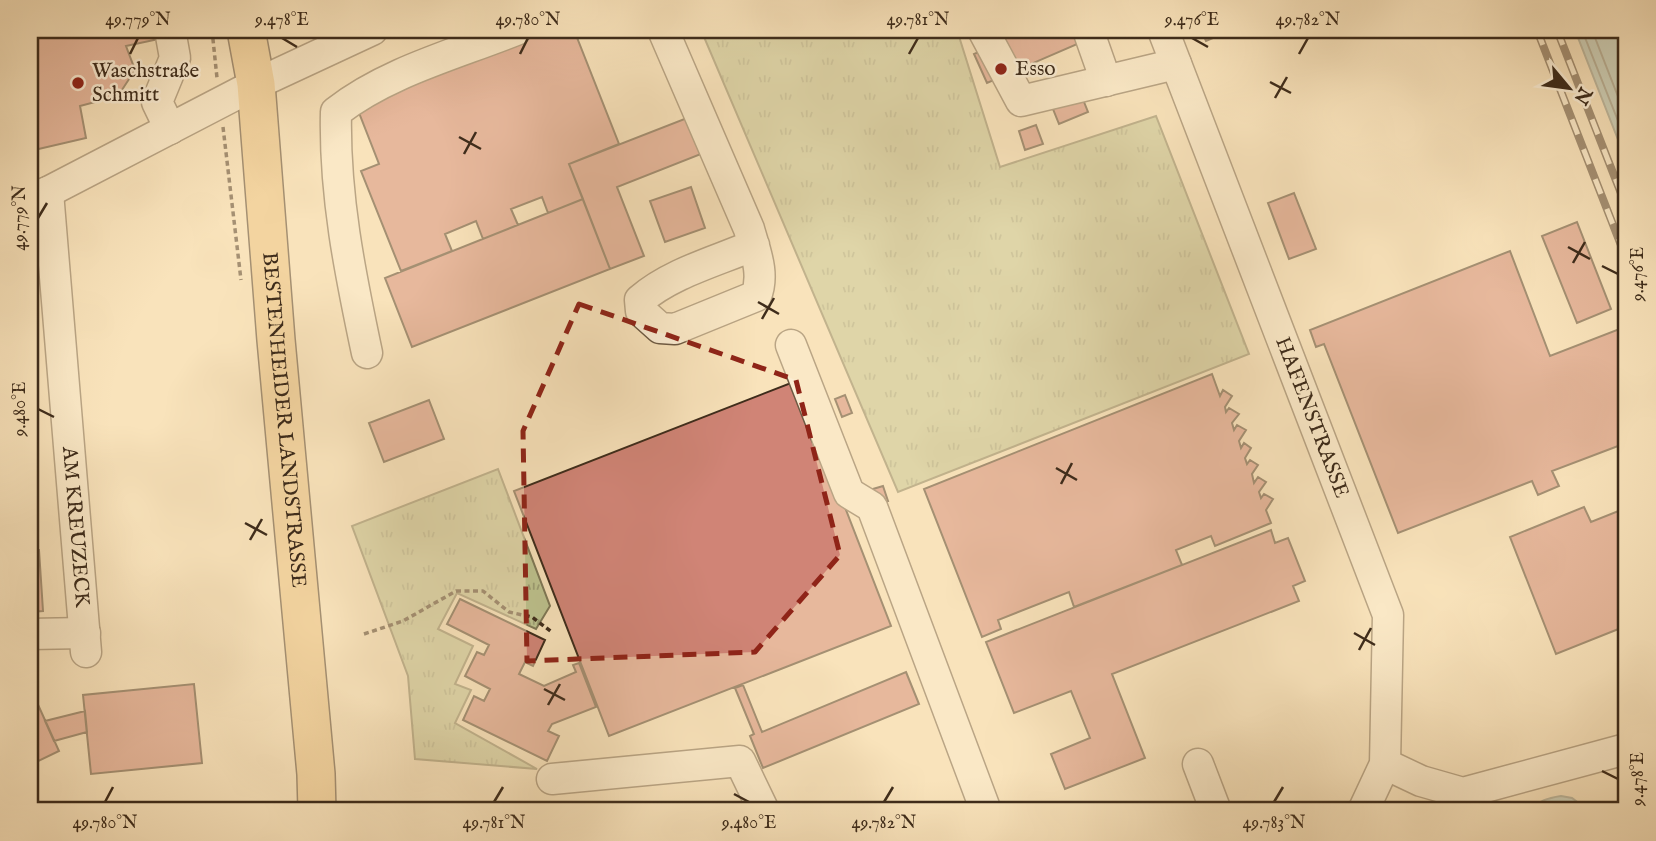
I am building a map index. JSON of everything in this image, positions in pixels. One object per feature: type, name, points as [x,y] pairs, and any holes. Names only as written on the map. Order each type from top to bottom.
[{"type":"main road","name":"BESTENHEIDER LANDSTRASSE","points":[[246,30],[256,84],[275,340],[316,774],[317,811]]},
{"type":"street","points":[[170,30],[175,58],[157,102],[170,129]]},
{"type":"street","points":[[39,195],[256,84],[372,30]]},
{"type":"street","points":[[367,353],[345,249],[335,152],[336,112],[355,97],[409,71],[516,30]]},
{"type":"street","points":[[663,30],[754,245]]},
{"type":"street","points":[[982,30],[1021,101],[1176,64]]},
{"type":"street","points":[[1088,30],[1105,80]]},
{"type":"street","name":"HAFENSTRASSE","points":[[1163,30],[1388,615],[1385,764],[1363,811]]},
{"type":"street","name":"AM KREUZECK","points":[[30,634],[85,642],[39,195]]},
{"type":"street","points":[[791,345],[849,494],[872,507],[986,811]]},
{"type":"street","points":[[1385,764],[1465,802],[1626,749]]},
{"type":"street","points":[[552,779],[740,761],[764,811]]},
{"type":"street","points":[[1198,764],[1216,811]]},
{"type":"path","points":[[363,634],[403,621],[456,591],[482,591],[509,612],[532,617],[553,633]]},
{"type":"highlighted area","points":[[579,304],[796,380],[840,555],[755,652],[527,661],[523,431]]},
{"type":"green space","points":[[701,30],[957,30],[1000,167],[1156,116],[1249,354],[898,492]]},
{"type":"green space","points":[[498,469],[550,606],[536,629],[457,593],[438,629],[473,646],[455,684],[471,690],[455,723],[537,769],[415,759],[408,676],[352,526]]},
{"type":"water","points":[[1575,30],[1626,30],[1626,160]]},
{"type":"water","points":[[1561,796],[1572,798],[1589,811],[1529,811],[1544,800]]},
{"type":"building","name":"Waschstraße Schmitt","points":[[30,30],[152,30],[154,40],[126,46],[135,70],[118,96],[80,106],[86,138],[30,151]]},
{"type":"building","points":[[545,30],[574,30],[619,144],[569,164],[583,199],[548,213],[542,197],[511,209],[518,225],[483,239],[476,221],[445,234],[452,251],[401,271],[361,171],[379,164],[356,105]]},
{"type":"building","name":"Esso","points":[[997,30],[1105,32],[987,83],[974,54],[1002,42]]},
{"type":"building","points":[[1201,30],[1232,30],[1206,41]]},
{"type":"building","points":[[1080,92],[1088,112],[1059,124],[1051,104]]},
{"type":"building","points":[[687,118],[701,154],[617,187],[644,256],[610,269],[569,164]]},
{"type":"building","points":[[1036,125],[1043,144],[1025,150],[1019,131]]},
{"type":"building","points":[[691,187],[705,228],[665,242],[650,201]]},
{"type":"building","points":[[1294,193],[1316,249],[1289,259],[1268,203]]},
{"type":"building","points":[[583,199],[610,269],[412,347],[385,278]]},
{"type":"building","points":[[1577,222],[1611,309],[1577,323],[1542,236]]},
{"type":"building","points":[[1510,251],[1550,356],[1622,328],[1626,340],[1626,443],[1552,471],[1559,486],[1538,495],[1532,481],[1398,533],[1324,344],[1316,347],[1310,330]]},
{"type":"building","points":[[1212,374],[1220,396],[1223,390],[1232,396],[1225,407],[1226,412],[1229,408],[1239,414],[1232,423],[1234,430],[1237,425],[1246,430],[1239,441],[1241,448],[1244,443],[1251,448],[1245,458],[1247,464],[1250,460],[1258,465],[1252,474],[1254,483],[1258,477],[1266,482],[1259,492],[1261,498],[1264,494],[1273,499],[1266,510],[1271,523],[1215,546],[1211,536],[1176,550],[1182,565],[1074,607],[1069,592],[998,620],[1001,629],[982,637],[924,489]]},
{"type":"building","points":[[796,381],[891,626],[609,736],[514,491]]},
{"type":"building","points":[[845,395],[852,413],[842,417],[835,399]]},
{"type":"building","points":[[429,400],[444,439],[384,462],[369,423]]},
{"type":"building","points":[[883,486],[888,501],[878,504],[873,489]]},
{"type":"building","points":[[1584,507],[1591,522],[1626,508],[1626,626],[1556,654],[1510,537]]},
{"type":"building","points":[[1271,530],[1275,543],[1288,538],[1305,581],[1293,586],[1299,601],[1112,674],[1145,758],[1065,789],[1051,754],[1090,738],[1071,691],[1014,713],[986,642]]},
{"type":"building","points":[[39,550],[43,611],[30,612],[30,551]]},
{"type":"building","points":[[460,599],[545,640],[533,666],[525,662],[519,674],[544,686],[576,672],[573,665],[579,663],[596,707],[552,724],[548,731],[559,736],[547,761],[463,720],[474,696],[484,701],[490,689],[465,676],[477,652],[484,655],[489,645],[447,624]]},
{"type":"building","points":[[906,672],[919,704],[763,768],[750,736],[754,734],[735,688],[743,685],[762,732]]},
{"type":"building","points":[[194,684],[202,763],[91,774],[83,695]]},
{"type":"building","points":[[30,687],[59,751],[30,765]]},
{"type":"building","points":[[85,711],[87,732],[54,741],[45,721]]},
{"type":"railway","points":[[1537,30],[1626,258]]},
{"type":"railway","points":[[1557,30],[1626,206]]},
{"type":"place","name":"Esso","points":[[1001,69]]},
{"type":"place","name":"Waschstraße Schmitt","points":[[78,83]]}]
